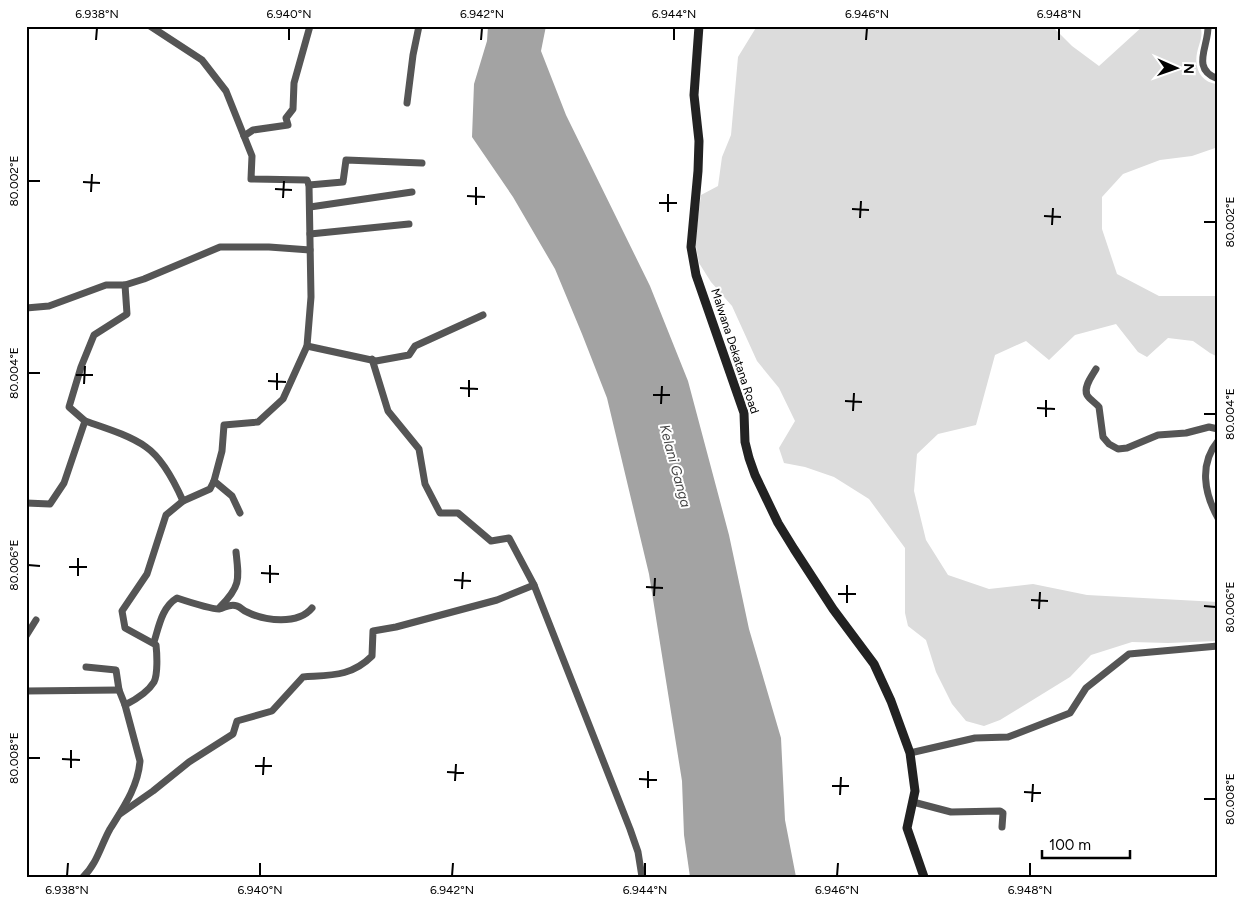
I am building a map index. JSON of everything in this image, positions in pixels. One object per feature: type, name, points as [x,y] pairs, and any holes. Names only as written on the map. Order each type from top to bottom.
[{"type":"main road","name":"Malwana Dekatana Road","points":[[699,26],[694,95],[698,151],[691,247],[696,275],[744,413],[745,442],[749,458],[771,510],[794,549],[879,674],[891,701],[910,753],[915,791],[907,828],[924,877]]},
{"type":"street","points":[[150,26],[202,60],[226,92],[252,156],[251,179],[307,180],[310,207],[311,297],[307,346],[283,399],[258,422],[224,425],[222,452],[210,489],[183,501],[166,515],[147,574],[122,612],[125,628],[154,642]]},
{"type":"street","points":[[244,136],[253,130],[288,124],[286,118],[293,109],[294,84],[310,26]]},
{"type":"street","points":[[408,103],[412,60],[419,26]]},
{"type":"street","points":[[1208,26],[1202,60],[1203,68],[1210,76],[1218,78]]},
{"type":"street","points":[[309,185],[343,182],[347,159],[422,163]]},
{"type":"street","points":[[310,207],[412,192]]},
{"type":"street","points":[[310,234],[409,224]]},
{"type":"street","points":[[26,308],[49,306],[106,285],[125,285],[220,247],[269,247],[310,250]]},
{"type":"street","points":[[125,285],[127,314],[94,335],[82,366],[70,407],[86,421],[147,447],[170,474],[183,501]]},
{"type":"street","points":[[307,346],[376,361],[409,355],[415,346],[482,315]]},
{"type":"street","points":[[372,359],[388,411],[420,449],[425,484],[440,514],[458,513],[491,541],[509,538],[534,585],[630,829],[638,852],[642,877]]},
{"type":"street","points":[[1096,369],[1088,382],[1086,392],[1099,407],[1103,437],[1112,446],[1122,449],[1158,435],[1186,433],[1209,427],[1218,429]]},
{"type":"street","points":[[26,503],[50,504],[64,483],[86,421]]},
{"type":"street","points":[[1218,441],[1207,458],[1205,485],[1218,518]]},
{"type":"street","points":[[214,481],[232,496],[240,512]]},
{"type":"street","points":[[218,609],[232,596],[239,578],[236,552]]},
{"type":"street","points":[[120,814],[154,791],[189,762],[233,734],[237,721],[272,711],[302,677],[344,674],[363,665],[372,656],[373,631],[396,627],[497,600],[534,585]]},
{"type":"street","points":[[125,705],[138,698],[154,681],[157,657],[154,642],[160,621],[166,609],[177,598],[218,609],[229,605],[237,605],[245,612],[263,618],[289,620],[309,612],[312,608]]},
{"type":"street","points":[[26,636],[36,620]]},
{"type":"street","points":[[910,753],[975,738],[1008,738],[1070,713],[1086,688],[1129,654],[1218,646]]},
{"type":"street","points":[[83,877],[92,868],[110,828],[132,791],[140,769],[140,761],[119,690],[116,670],[86,667]]},
{"type":"street","points":[[26,691],[119,690]]},
{"type":"street","points":[[913,802],[951,812],[1000,811],[1003,813],[1002,827]]},
{"type":"shaded area","points":[[757,26],[1052,26],[1072,46],[1099,66],[1143,26],[1200,26],[1201,36],[1196,59],[1198,69],[1207,81],[1218,84],[1218,147],[1192,156],[1160,160],[1123,174],[1102,197],[1102,229],[1117,274],[1159,296],[1218,296],[1218,357],[1193,341],[1168,338],[1147,357],[1138,352],[1116,324],[1075,335],[1049,360],[1026,341],[995,355],[976,425],[938,434],[917,454],[914,491],[926,540],[948,575],[989,589],[1033,584],[1087,595],[1218,602],[1218,641],[1132,642],[1091,655],[1070,677],[1000,720],[984,726],[966,721],[952,704],[936,672],[926,640],[908,626],[905,613],[905,548],[869,499],[834,477],[805,467],[784,463],[779,448],[795,421],[779,388],[757,361],[732,306],[711,282],[699,263],[695,241],[701,195],[718,186],[722,157],[731,135],[738,57]]},
{"type":"water","name":"Kelani Ganga","points":[[488,26],[546,26],[541,51],[566,115],[650,286],[688,381],[729,535],[749,629],[781,738],[785,820],[796,877],[690,877],[684,835],[682,781],[649,574],[607,398],[555,269],[513,197],[472,137],[474,84],[487,41]]}]
